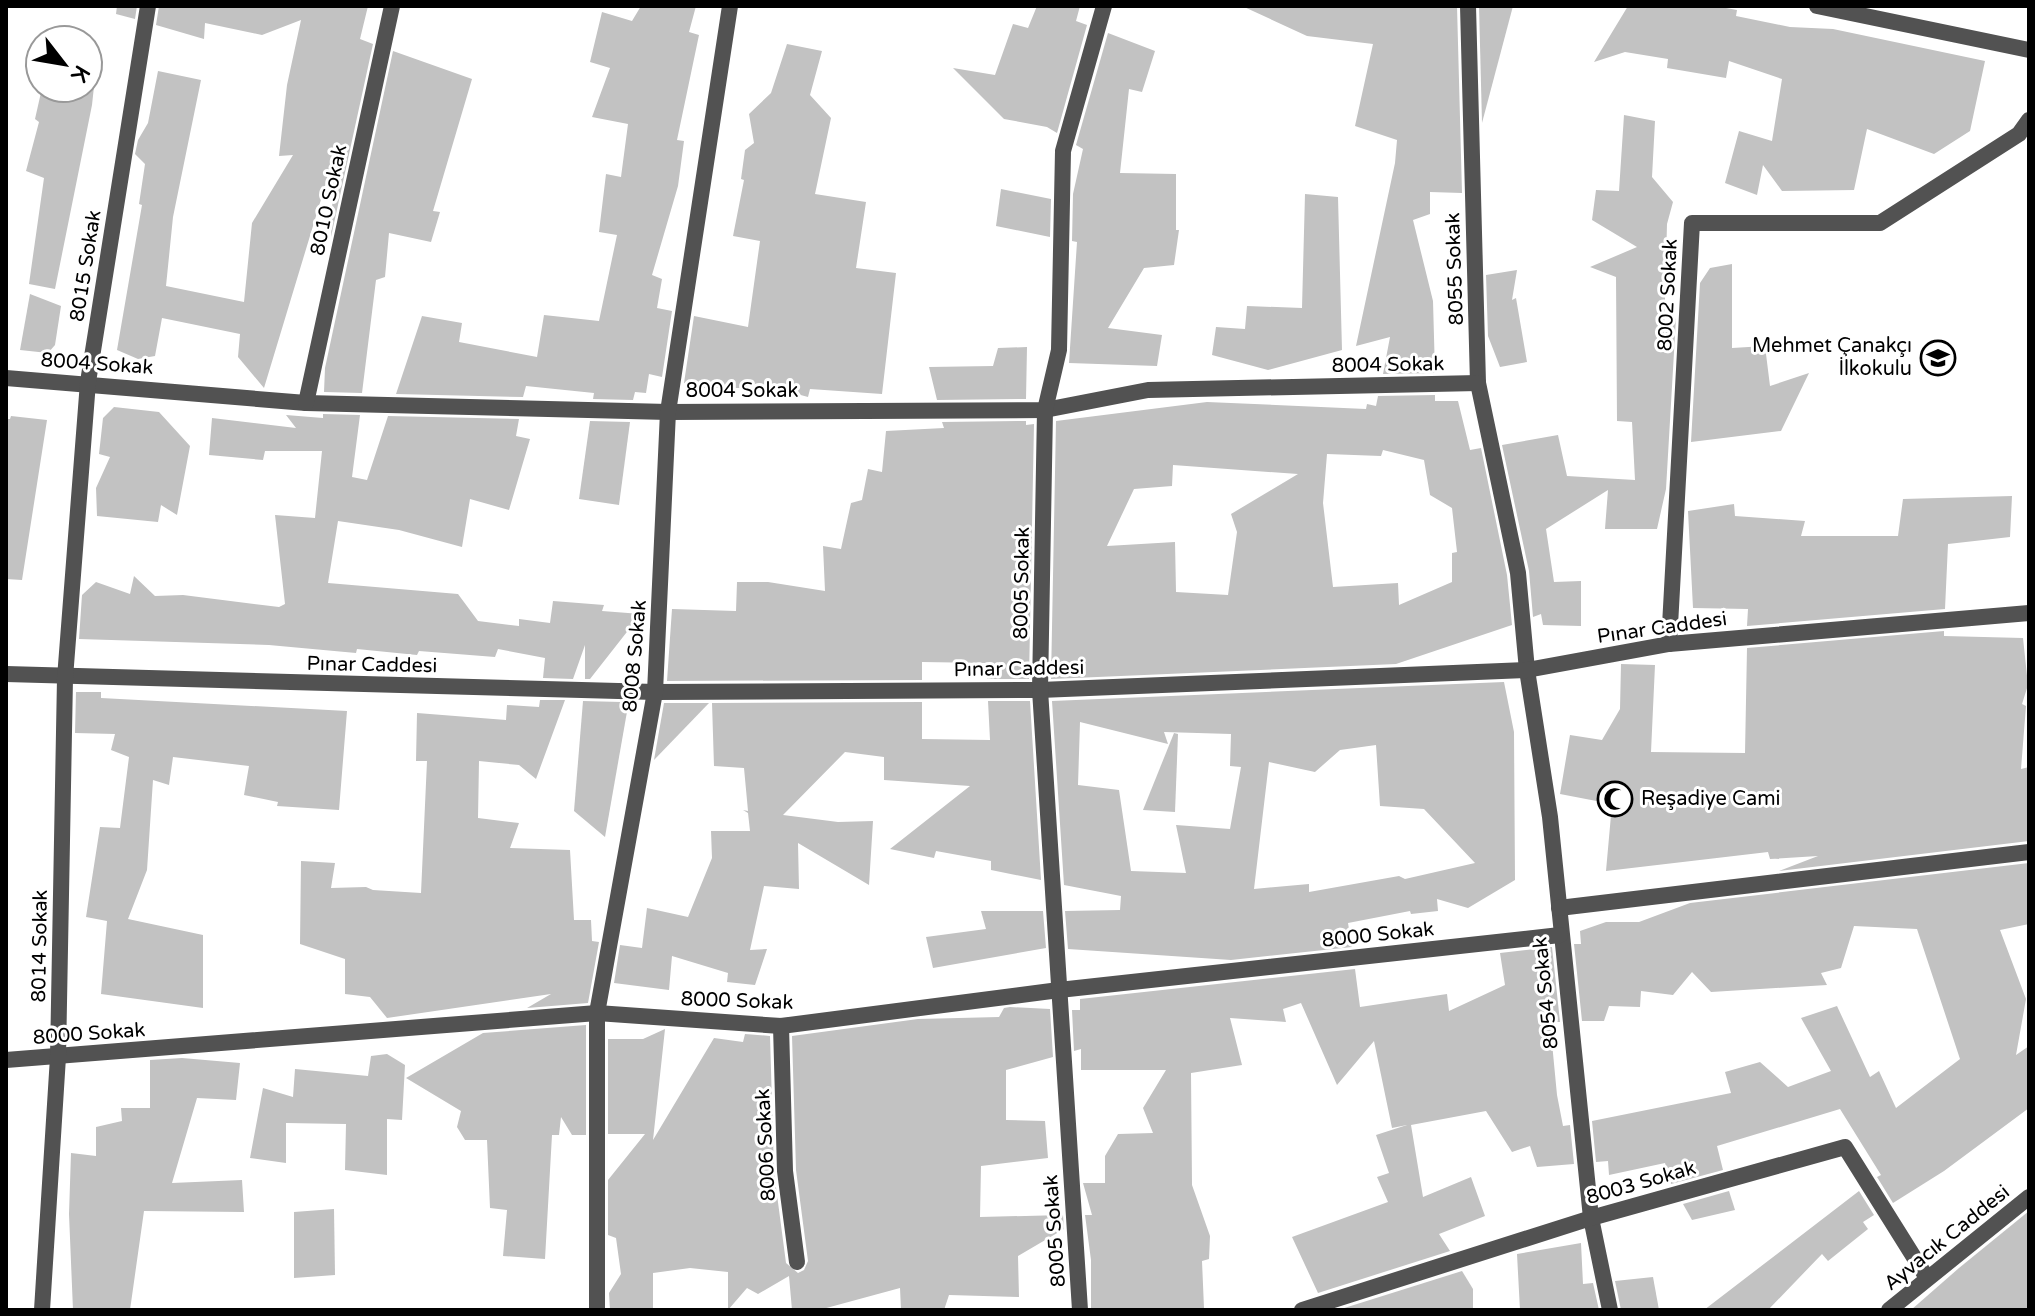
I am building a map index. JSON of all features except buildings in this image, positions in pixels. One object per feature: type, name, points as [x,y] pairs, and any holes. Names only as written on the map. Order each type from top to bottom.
[{"type":"street","name":"8015 Sokak","points":[[65,678],[88,382],[148,6]]},
{"type":"street","name":"8010 Sokak","points":[[306,403],[392,6]]},
{"type":"street","name":"8008 Sokak","points":[[597,1310],[597,1013],[655,692],[668,412],[730,6]]},
{"type":"street","name":"8005 Sokak","points":[[1080,1310],[1040,690],[1045,410],[1059,350],[1063,151],[1104,6]]},
{"type":"street","name":"8055 Sokak","points":[[1468,6],[1478,383],[1518,573],[1527,670]]},
{"type":"street","points":[[1817,6],[2029,50]]},
{"type":"street","name":"8002 Sokak","points":[[1669,644],[1692,223],[1880,223],[2019,134],[2029,120]]},
{"type":"street","name":"8004 Sokak","points":[[6,378],[88,382],[306,403],[668,412],[1045,410],[1148,390],[1478,383]]},
{"type":"street","name":"Pınar Caddesi","points":[[6,674],[655,692],[1040,690],[1527,670],[1669,644],[2029,613]]},
{"type":"street","name":"8054 Sokak","points":[[1527,670],[1550,817],[1591,1218],[1610,1310]]},
{"type":"street","name":"8014 Sokak","points":[[42,1310],[58,1057],[65,678]]},
{"type":"street","points":[[1559,908],[2029,852]]},
{"type":"street","name":"8000 Sokak","points":[[6,1060],[597,1013],[781,1026],[1059,990],[1560,935]]},
{"type":"street","name":"8006 Sokak","points":[[781,1026],[785,1171],[797,1262]]},
{"type":"street","name":"8003 Sokak","points":[[1302,1310],[1591,1218],[1845,1147],[1927,1278]]},
{"type":"street","name":"Ayvacık Caddesi","points":[[1889,1310],[2029,1197]]},
{"type":"place","name":"Mehmet Çanakçı İlkokulu","points":[[1938,358]]},
{"type":"place","name":"Reşadiye Cami","points":[[1615,799]]}]
